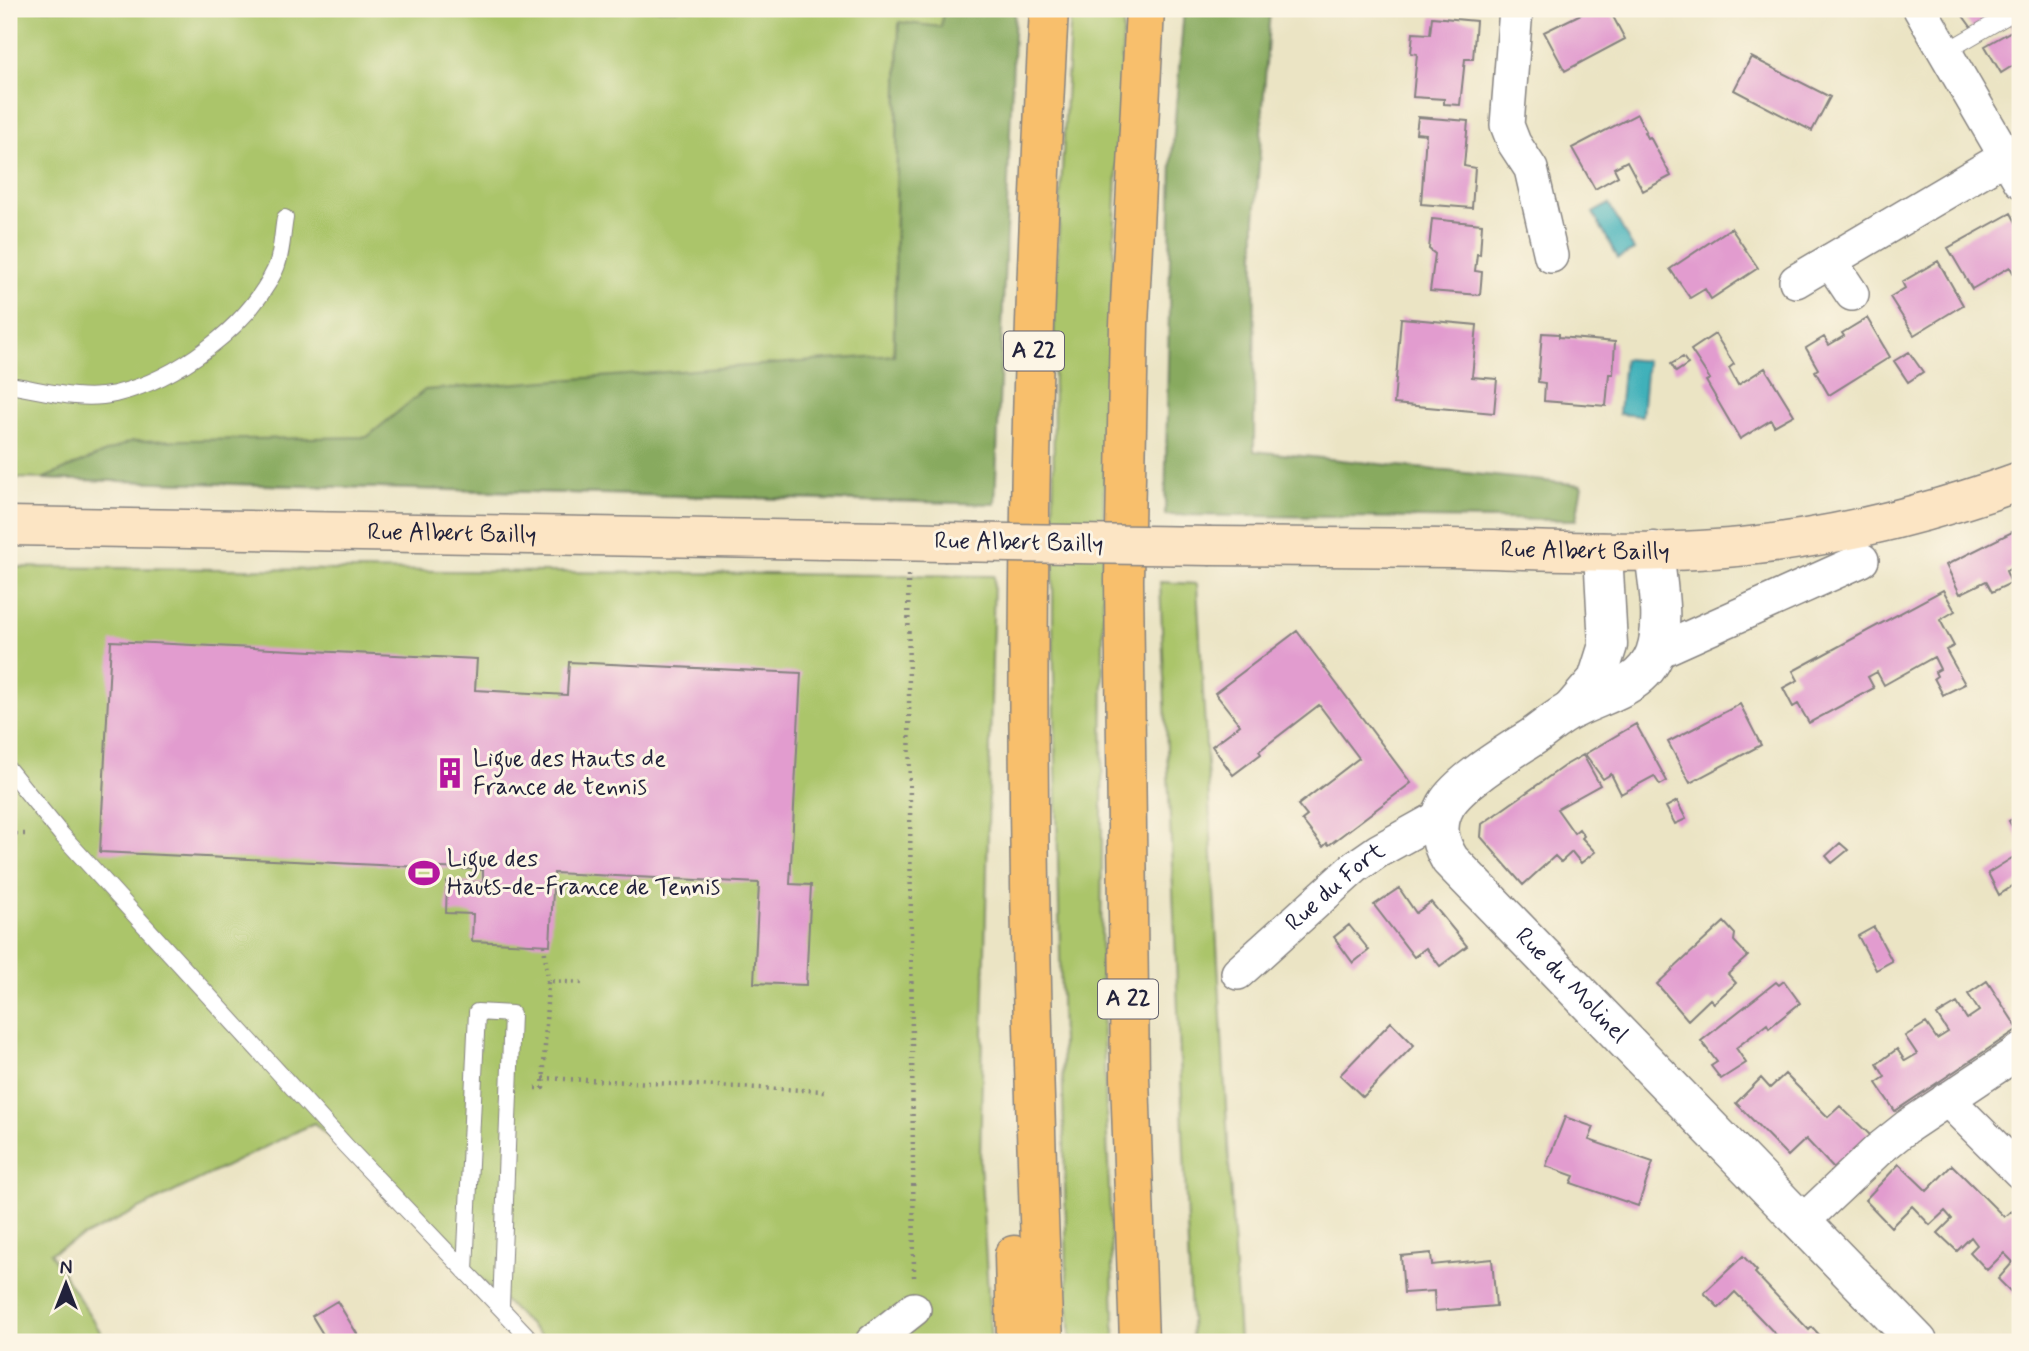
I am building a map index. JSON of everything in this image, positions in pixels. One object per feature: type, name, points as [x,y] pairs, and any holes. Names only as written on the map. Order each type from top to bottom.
[{"type":"highway","name":"A 22","points":[[1044,1342],[1036,1164],[1029,693],[1033,378],[1049,9]]},
{"type":"highway","name":"A 22","points":[[1139,1341],[1130,1077],[1124,580],[1129,325],[1145,9]]},
{"type":"highway","points":[[1016,1342],[1012,1045],[1016,883],[1029,693]]},
{"type":"main road","name":"Rue Albert Bailly","points":[[9,526],[1654,551],[1758,545],[1848,531],[1941,508],[2020,481]]},
{"type":"street","points":[[1516,9],[1507,125],[1514,143],[1531,169],[1551,256]]},
{"type":"street","points":[[1796,281],[2013,168],[1920,9]]},
{"type":"street","points":[[1830,261],[1852,294]]},
{"type":"street","points":[[1441,816],[1447,804],[1467,783],[1572,709],[1626,685],[1643,672],[1655,653],[1659,614],[1654,551]]},
{"type":"street","points":[[1572,709],[1597,680],[1608,645],[1603,552]]},
{"type":"street","points":[[1655,653],[1862,560]]},
{"type":"street","name":"Rue du Fort","points":[[1238,973],[1355,867],[1441,816]]},
{"type":"street","name":"Rue du Molinel","points":[[1441,816],[1439,833],[1442,847],[1450,860],[1918,1342]]},
{"type":"street","points":[[1802,1223],[1878,1150],[1947,1099],[2020,1051]]},
{"type":"street","points":[[1947,1099],[2020,1172]]},
{"type":"street","points":[[872,1342],[914,1309]]},
{"type":"lane","points":[[1945,52],[2019,9]]},
{"type":"lane","points":[[9,385],[69,396],[113,395],[173,373],[218,339],[250,310],[276,268],[285,218]]},
{"type":"lane","points":[[9,770],[61,834],[337,1136],[533,1342]]},
{"type":"lane","points":[[464,1271],[477,1012],[512,1014],[501,1307]]},
{"type":"path","points":[[908,570],[914,1309]]},
{"type":"path","points":[[509,1087],[542,1088],[548,981],[544,945]]},
{"type":"path","points":[[548,981],[583,983]]},
{"type":"path","points":[[543,1078],[825,1091]]},
{"type":"green space","points":[[9,9],[943,9],[942,27],[899,23],[891,502],[9,478]]},
{"type":"green space","points":[[943,9],[1015,9],[995,504],[42,479],[132,441],[367,437],[425,390],[894,355],[899,22],[941,27]]},
{"type":"green space","points":[[1071,9],[1124,9],[1104,479],[1101,983],[1115,1342],[1071,1342],[1067,1278],[1053,628],[1054,315]]},
{"type":"green space","points":[[1184,9],[1270,9],[1255,220],[1254,451],[1582,485],[1576,520],[1165,515],[1172,156]]},
{"type":"green space","name":"Ligue des Hauts-de-France de Tennis","points":[[9,567],[994,576],[980,1161],[991,1342],[548,1342],[314,1123],[50,1253],[107,1342],[9,1342]]},
{"type":"green space","points":[[1160,582],[1197,584],[1239,1342],[1192,1342]]},
{"type":"water","points":[[1609,204],[1634,250],[1618,258],[1593,213]]},
{"type":"water","points":[[1624,359],[1647,361],[1642,416],[1619,414]]},
{"type":"building","points":[[1578,9],[1609,9],[1625,39],[1565,71],[1544,32],[1581,14]]},
{"type":"building","points":[[1958,9],[1996,9],[2001,16],[1974,31]]},
{"type":"building","points":[[2016,13],[2020,22],[2020,61],[2001,73],[1985,46],[2013,30],[2007,19]]},
{"type":"building","points":[[1432,17],[1476,21],[1473,59],[1465,59],[1460,105],[1444,104],[1444,99],[1413,97],[1417,54],[1411,53],[1413,33],[1430,34]]},
{"type":"building","points":[[1751,57],[1830,97],[1812,131],[1734,90]]},
{"type":"building","points":[[1637,114],[1647,138],[1650,137],[1671,176],[1643,191],[1627,161],[1614,168],[1618,176],[1595,189],[1572,148]]},
{"type":"building","points":[[1418,117],[1468,121],[1464,166],[1475,168],[1472,208],[1421,204],[1426,134],[1416,133]]},
{"type":"building","points":[[2011,213],[2020,230],[2020,285],[2010,267],[1972,289],[1948,248]]},
{"type":"building","points":[[1432,219],[1482,224],[1480,255],[1477,254],[1475,271],[1482,272],[1480,295],[1430,291],[1435,254],[1429,249]]},
{"type":"building","points":[[1731,228],[1758,268],[1711,299],[1705,289],[1690,298],[1670,269]]},
{"type":"building","points":[[1938,261],[1963,305],[1914,335],[1890,297],[1905,288],[1902,282]]},
{"type":"building","points":[[1401,318],[1477,325],[1472,377],[1497,379],[1494,413],[1394,404]]},
{"type":"building","points":[[1867,318],[1890,357],[1829,395],[1806,348],[1824,337],[1829,345],[1844,336],[1842,333]]},
{"type":"building","points":[[1542,333],[1615,342],[1613,374],[1609,374],[1606,406],[1544,401],[1545,383],[1538,382]]},
{"type":"building","points":[[1715,334],[1734,364],[1729,368],[1738,385],[1765,368],[1794,415],[1774,426],[1771,420],[1740,439],[1706,381],[1710,379],[1691,350]]},
{"type":"building","points":[[1909,352],[1923,372],[1908,382],[1894,361]]},
{"type":"building","points":[[1683,357],[1688,364],[1676,372],[1671,364]]},
{"type":"building","points":[[2020,528],[2020,564],[2006,571],[2011,583],[1992,592],[1986,581],[1960,594],[1946,565]]},
{"type":"building","points":[[1943,590],[1955,611],[1940,620],[1954,646],[1946,650],[1965,684],[1943,695],[1934,678],[1937,676],[1935,672],[1940,669],[1934,657],[1884,685],[1877,672],[1868,677],[1874,688],[1809,723],[1798,704],[1793,707],[1783,688],[1798,680],[1793,671]]},
{"type":"building","points":[[1297,631],[1411,783],[1323,847],[1302,820],[1307,816],[1298,805],[1359,758],[1319,705],[1259,751],[1261,754],[1233,775],[1212,746],[1240,725],[1215,693]]},
{"type":"building","name":"Ligue des Hauts de France de tennis","points":[[111,641],[477,659],[475,690],[567,695],[569,662],[801,673],[790,884],[811,885],[806,985],[754,983],[759,883],[554,873],[550,945],[472,941],[473,914],[446,913],[447,882],[483,883],[483,870],[100,852]]},
{"type":"building","points":[[1740,704],[1761,745],[1690,783],[1668,742]]},
{"type":"building","points":[[1636,724],[1667,781],[1660,785],[1654,776],[1621,794],[1611,774],[1603,779],[1585,754]]},
{"type":"building","points":[[1583,755],[1600,785],[1557,809],[1574,833],[1579,829],[1584,836],[1582,838],[1595,852],[1581,863],[1572,852],[1561,862],[1555,856],[1523,885],[1481,837],[1482,824]]},
{"type":"building","points":[[1677,801],[1686,819],[1675,824],[1666,807]]},
{"type":"building","points":[[2020,815],[2020,841],[2009,821]]},
{"type":"building","points":[[1840,843],[1848,850],[1832,863],[1826,856]]},
{"type":"building","points":[[2020,853],[2020,881],[1999,895],[1988,873]]},
{"type":"building","points":[[1399,888],[1416,913],[1431,902],[1467,946],[1440,966],[1426,948],[1414,957],[1374,905]]},
{"type":"building","points":[[1724,922],[1735,934],[1734,941],[1748,956],[1728,974],[1736,983],[1714,1003],[1710,999],[1688,1020],[1657,984]]},
{"type":"building","points":[[1349,925],[1369,950],[1353,963],[1334,937]]},
{"type":"building","points":[[1874,927],[1892,961],[1876,970],[1858,936]]},
{"type":"building","points":[[1784,981],[1800,1003],[1769,1028],[1767,1024],[1736,1048],[1746,1063],[1721,1079],[1711,1066],[1717,1062],[1701,1041],[1776,982],[1779,985]]},
{"type":"building","points":[[1987,981],[2018,1029],[1895,1111],[1876,1083],[1885,1077],[1877,1064],[1897,1049],[1905,1061],[1917,1054],[1905,1036],[1926,1023],[1937,1039],[1948,1032],[1937,1015],[1957,1003],[1967,1019],[1979,1011],[1968,994]]},
{"type":"building","points":[[1391,1022],[1414,1045],[1363,1097],[1340,1075]]},
{"type":"building","points":[[1785,1074],[1828,1117],[1840,1106],[1870,1135],[1835,1170],[1806,1139],[1788,1156],[1736,1103],[1761,1078],[1770,1088]]},
{"type":"building","points":[[1565,1117],[1594,1127],[1589,1140],[1653,1162],[1638,1206],[1571,1183],[1574,1176],[1546,1166]]},
{"type":"building","points":[[1899,1164],[1927,1191],[1952,1165],[2004,1217],[2011,1211],[2020,1219],[2020,1290],[2014,1295],[1998,1279],[2013,1262],[2004,1253],[1987,1270],[1970,1252],[1977,1245],[1971,1237],[1957,1251],[1938,1233],[1952,1219],[1945,1211],[1930,1225],[1912,1206],[1891,1227],[1865,1200]]},
{"type":"building","points":[[1431,1253],[1432,1265],[1492,1259],[1496,1306],[1435,1311],[1434,1291],[1404,1293],[1401,1256]]},
{"type":"building","points":[[1743,1256],[1757,1271],[1755,1273],[1809,1330],[1812,1327],[1826,1342],[1783,1342],[1735,1292],[1719,1308],[1704,1293]]},
{"type":"building","points":[[337,1301],[362,1342],[314,1342],[324,1336],[312,1316]]},
{"type":"place","name":"Ligue des Hauts de France de tennis","points":[[450,773]]},
{"type":"place","name":"Ligue des Hauts-de-France de Tennis","points":[[424,873]]}]
